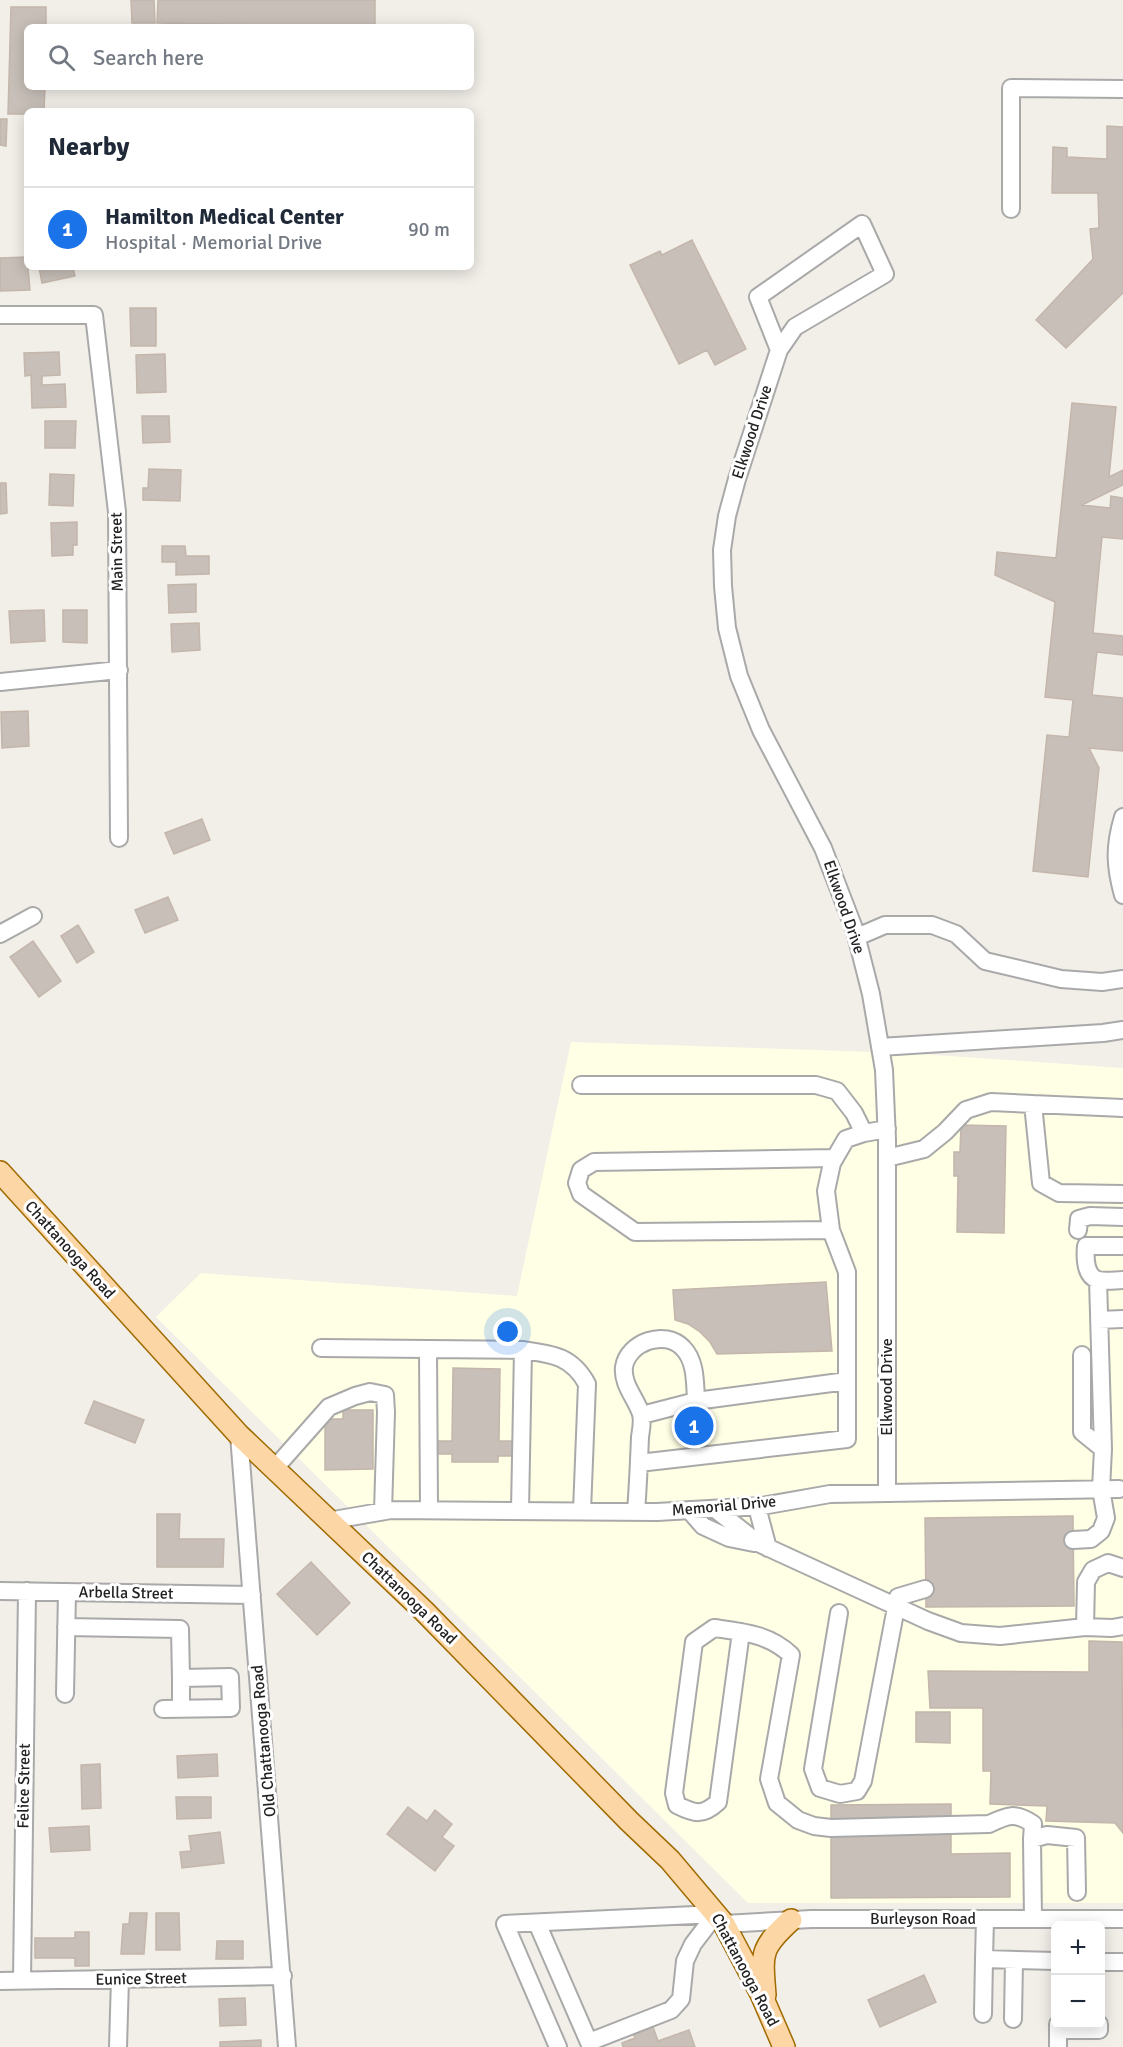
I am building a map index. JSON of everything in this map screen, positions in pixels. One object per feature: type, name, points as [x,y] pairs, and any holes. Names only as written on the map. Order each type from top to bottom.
[{"type":"main road","name":"Chattanooga Road","points":[[0,1172],[239,1435],[424,1611],[670,1860],[720,1919],[766,2004],[784,2047]]},
{"type":"main road","points":[[766,2004],[763,1959],[771,1938],[791,1920]]},
{"type":"street","points":[[1011,209],[1011,88],[1123,89]]},
{"type":"street","name":"Elkwood Drive","points":[[779,350],[758,297],[862,224],[885,274],[795,327],[779,350],[737,479],[727,516],[722,550],[727,628],[739,676],[760,730],[823,848],[856,937],[871,994],[884,1071],[887,1129],[887,1492]]},
{"type":"street","name":"Main Street","points":[[0,315],[94,315],[117,512],[120,838]]},
{"type":"street","points":[[0,682],[120,670]]},
{"type":"street","points":[[1123,818],[1117,837],[1116,868],[1123,895]]},
{"type":"street","points":[[0,934],[33,916]]},
{"type":"street","points":[[856,937],[885,925],[932,925],[956,934],[984,961],[1061,979],[1102,982],[1123,979]]},
{"type":"street","points":[[880,1047],[1103,1034],[1123,1030]]},
{"type":"street","points":[[581,1085],[816,1085],[837,1091],[854,1113],[864,1133]]},
{"type":"street","points":[[887,1158],[924,1149],[945,1132],[966,1110],[991,1102],[1123,1108]]},
{"type":"street","points":[[1033,1104],[1041,1183],[1059,1193],[1123,1194]]},
{"type":"street","points":[[639,1464],[847,1439],[847,1272],[831,1230],[826,1191],[832,1163],[846,1139],[887,1129]]},
{"type":"street","points":[[831,1230],[635,1232],[581,1194],[577,1183],[581,1170],[594,1162],[835,1158]]},
{"type":"street","points":[[1078,1230],[1079,1219],[1090,1216],[1123,1217]]},
{"type":"street","points":[[1123,1246],[1086,1246],[1085,1261],[1092,1276],[1098,1280],[1123,1280]]},
{"type":"street","points":[[1073,1540],[1091,1539],[1101,1531],[1106,1518],[1101,1489],[1103,1449],[1098,1280]]},
{"type":"street","points":[[1099,1320],[1123,1319]]},
{"type":"street","points":[[636,1511],[642,1415],[624,1379],[624,1365],[633,1348],[648,1340],[669,1340],[682,1347],[693,1368],[696,1401]]},
{"type":"street","points":[[321,1348],[523,1350],[562,1358],[580,1370],[587,1384],[582,1511]]},
{"type":"street","points":[[428,1349],[429,1510]]},
{"type":"street","points":[[520,1511],[523,1350]]},
{"type":"street","points":[[1082,1355],[1082,1432],[1103,1449]]},
{"type":"street","points":[[642,1415],[696,1401],[847,1380]]},
{"type":"street","points":[[275,1468],[329,1407],[370,1392],[385,1395],[383,1511]]},
{"type":"street","name":"Old Chattanooga Road","points":[[239,1435],[287,2047]]},
{"type":"street","name":"Memorial Drive","points":[[328,1521],[383,1511],[689,1510],[757,1507],[830,1494],[1119,1489]]},
{"type":"street","points":[[757,1507],[763,1546]]},
{"type":"street","points":[[716,1509],[763,1546]]},
{"type":"street","points":[[689,1510],[704,1526],[729,1538],[763,1546],[928,1621],[961,1633],[1000,1636],[1085,1627],[1123,1626]]},
{"type":"street","points":[[1085,1627],[1086,1582],[1093,1570],[1108,1563],[1123,1568]]},
{"type":"street","points":[[839,1612],[813,1768],[820,1788],[840,1794],[857,1791],[863,1781],[897,1607],[897,1597],[925,1589]]},
{"type":"street","name":"Arbella Street","points":[[0,1591],[252,1595]]},
{"type":"street","name":"Felice Street","points":[[22,1981],[27,1591]]},
{"type":"street","points":[[65,1694],[66,1592]]},
{"type":"street","points":[[66,1627],[180,1629],[181,1709]]},
{"type":"street","points":[[741,1632],[718,1802],[708,1811],[692,1813],[677,1805],[674,1793],[694,1642],[714,1628],[751,1633],[780,1645],[791,1655],[769,1779],[777,1803],[798,1820],[814,1826],[831,1828],[989,1824],[1008,1816],[1023,1817],[1033,1824],[1033,1919]]},
{"type":"street","points":[[163,1709],[231,1708],[231,1677]]},
{"type":"street","points":[[181,1678],[258,1677]]},
{"type":"street","points":[[1032,1839],[1047,1835],[1076,1838],[1077,1892]]},
{"type":"street","points":[[537,1923],[590,2045],[671,2010],[681,1999],[685,1961],[693,1944],[720,1919]]},
{"type":"street","name":"Burleyson Road","points":[[558,2047],[505,1924],[720,1919],[1033,1919],[1066,1921]]},
{"type":"street","points":[[983,2013],[985,1919]]},
{"type":"street","name":"Burleyson Road","points":[[1096,1921],[1123,1919]]},
{"type":"street","points":[[984,1959],[1051,1961]]},
{"type":"street","points":[[1013,2019],[1014,1960]]},
{"type":"street","points":[[1105,1962],[1123,1962]]},
{"type":"street","name":"Eunice Street","points":[[0,1981],[283,1976]]},
{"type":"street","points":[[117,2047],[120,1979]]},
{"type":"street","points":[[1058,2034],[1099,2029]]},
{"type":"shaded area","points":[[571,1042],[907,1053],[1123,1068],[1123,1903],[748,1903],[156,1317],[201,1273],[517,1296]]},
{"type":"building","points":[[131,0],[154,0],[155,23],[132,23]]},
{"type":"building","points":[[158,0],[375,0],[375,24],[157,23]]},
{"type":"building","points":[[11,7],[46,7],[46,24],[24,24],[24,90],[45,90],[44,108],[24,108],[24,114],[8,114]]},
{"type":"building","points":[[0,119],[7,119],[6,146],[0,145]]},
{"type":"building","points":[[1107,126],[1123,127],[1123,293],[1066,348],[1036,320],[1093,259],[1090,229],[1099,228],[1098,193],[1052,193],[1053,147],[1067,148],[1067,157],[1107,159]]},
{"type":"building","points":[[692,240],[746,349],[715,365],[707,350],[679,364],[630,265],[660,251],[662,255]]},
{"type":"building","points":[[24,257],[24,270],[28,270],[30,290],[0,291],[0,258]]},
{"type":"building","points":[[40,270],[74,270],[75,276],[42,283]]},
{"type":"building","points":[[130,308],[156,308],[156,346],[131,346]]},
{"type":"building","points":[[59,352],[60,375],[42,376],[42,385],[65,384],[66,407],[32,408],[31,375],[25,376],[24,353]]},
{"type":"building","points":[[165,354],[166,392],[137,393],[136,355]]},
{"type":"building","points":[[1072,403],[1116,407],[1109,477],[1123,470],[1123,485],[1082,505],[1110,508],[1111,496],[1123,498],[1123,539],[1102,537],[1093,633],[1123,636],[1123,655],[1097,652],[1092,695],[1123,698],[1123,751],[1089,748],[1099,768],[1088,877],[1033,871],[1047,735],[1069,737],[1073,700],[1045,697],[1055,602],[995,575],[997,552],[1056,558]]},
{"type":"building","points":[[142,416],[169,416],[170,442],[143,443]]},
{"type":"building","points":[[45,421],[76,421],[75,448],[45,448]]},
{"type":"building","points":[[149,469],[181,470],[180,501],[143,500],[143,488],[148,488]]},
{"type":"building","points":[[50,474],[74,475],[73,506],[49,505]]},
{"type":"building","points":[[0,483],[6,483],[7,513],[0,514]]},
{"type":"building","points":[[77,522],[77,545],[73,545],[73,555],[52,556],[51,523]]},
{"type":"building","points":[[162,546],[185,546],[186,556],[209,556],[209,574],[176,575],[176,562],[162,562]]},
{"type":"building","points":[[196,584],[196,612],[169,613],[168,585]]},
{"type":"building","points":[[44,610],[45,641],[11,643],[9,611]]},
{"type":"building","points":[[63,610],[87,610],[87,643],[63,642]]},
{"type":"building","points":[[199,623],[200,650],[172,652],[171,624]]},
{"type":"building","points":[[28,711],[29,746],[2,748],[1,712]]},
{"type":"building","points":[[202,819],[210,840],[174,854],[165,833]]},
{"type":"building","points":[[168,897],[178,920],[145,933],[135,910]]},
{"type":"building","points":[[78,925],[94,952],[77,963],[61,936]]},
{"type":"building","points":[[33,941],[61,981],[39,997],[10,957]]},
{"type":"building","points":[[961,1125],[1006,1126],[1004,1233],[957,1232],[958,1176],[954,1176],[954,1152],[960,1152]]},
{"type":"building","points":[[826,1282],[832,1351],[717,1354],[700,1332],[688,1324],[675,1320],[673,1290]]},
{"type":"building","points":[[453,1368],[500,1369],[499,1441],[517,1441],[517,1456],[498,1456],[498,1462],[452,1462],[452,1454],[433,1454],[434,1441],[452,1441]]},
{"type":"building","points":[[94,1401],[144,1420],[135,1443],[85,1423]]},
{"type":"building","points":[[343,1410],[373,1410],[373,1469],[325,1470],[325,1419],[343,1419]]},
{"type":"building","points":[[157,1514],[180,1514],[179,1539],[224,1539],[223,1567],[157,1567]]},
{"type":"building","points":[[1073,1516],[1074,1606],[926,1607],[925,1518]]},
{"type":"building","points":[[311,1562],[350,1603],[317,1635],[277,1594]]},
{"type":"building","points":[[1089,1641],[1122,1642],[1123,1833],[1115,1823],[1046,1821],[1047,1806],[990,1804],[991,1771],[983,1771],[983,1708],[930,1708],[928,1671],[1089,1672]]},
{"type":"building","points":[[916,1712],[950,1712],[950,1743],[916,1742]]},
{"type":"building","points":[[217,1754],[218,1776],[178,1778],[177,1756]]},
{"type":"building","points":[[100,1764],[101,1808],[82,1809],[81,1765]]},
{"type":"building","points":[[176,1797],[211,1797],[211,1818],[177,1819]]},
{"type":"building","points":[[951,1804],[951,1854],[1010,1853],[1010,1897],[831,1898],[831,1805]]},
{"type":"building","points":[[408,1807],[427,1821],[435,1810],[452,1824],[442,1837],[454,1846],[435,1871],[387,1834]]},
{"type":"building","points":[[89,1826],[90,1850],[51,1852],[49,1828]]},
{"type":"building","points":[[220,1832],[224,1863],[182,1868],[180,1852],[191,1851],[189,1836]]},
{"type":"building","points":[[130,1913],[147,1913],[144,1954],[121,1954],[123,1924],[129,1924]]},
{"type":"building","points":[[156,1913],[179,1913],[180,1950],[156,1950]]},
{"type":"building","points":[[75,1932],[89,1932],[89,1966],[75,1966],[75,1958],[35,1958],[35,1938],[75,1938]]},
{"type":"building","points":[[217,1941],[243,1941],[243,1959],[216,1959]]},
{"type":"building","points":[[924,1975],[936,2002],[880,2027],[868,2000]]},
{"type":"building","points":[[245,1998],[246,2025],[220,2026],[219,1999]]},
{"type":"building","points":[[651,2021],[658,2041],[689,2030],[695,2047],[623,2047],[622,2043],[635,2038],[631,2028]]},
{"type":"building","points":[[261,2040],[261,2047],[220,2047],[220,2042]]},
{"type":"place","name":"Hamilton Medical Center","points":[[694,1426]]}]
